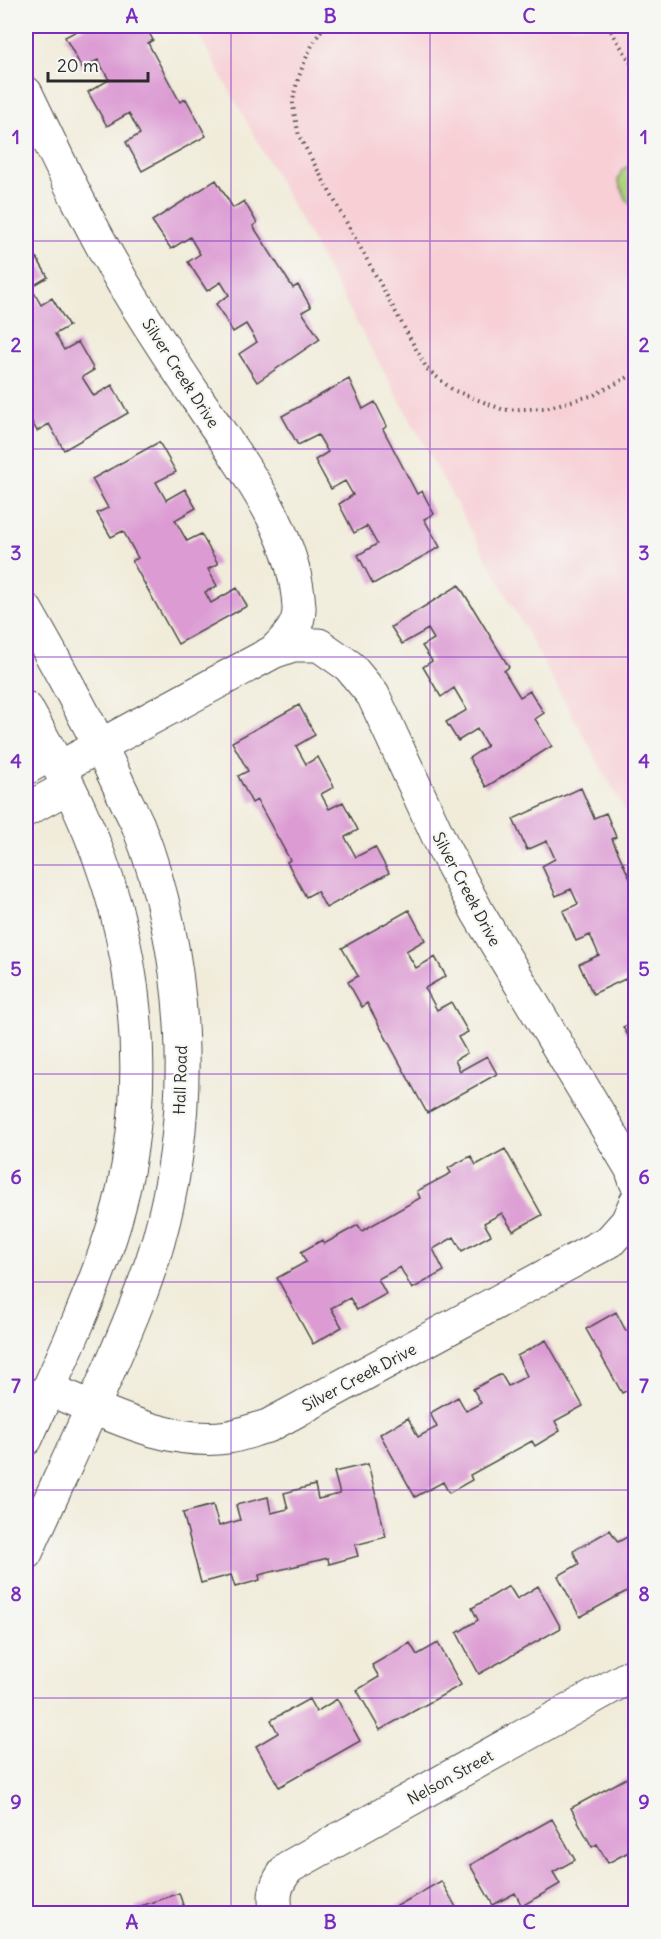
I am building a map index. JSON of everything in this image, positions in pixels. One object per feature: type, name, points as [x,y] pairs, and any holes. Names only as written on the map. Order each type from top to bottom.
[{"type":"street","name":"Silver Creek Drive","points":[[26,93],[78,202],[132,297],[175,366],[258,488],[278,526],[292,565],[300,609],[292,634],[273,652]]},
{"type":"street","name":"Hall Road","points":[[26,610],[78,701],[138,825],[162,903],[177,982],[182,1032],[182,1080],[175,1161],[158,1241],[138,1303],[26,1553]]},
{"type":"street","name":"Silver Creek Drive","points":[[26,810],[51,769],[273,652],[293,645],[319,645],[349,666],[373,695],[443,847],[478,913],[631,1168],[636,1182]]},
{"type":"street","points":[[26,708],[51,769],[80,808],[121,923],[134,998],[137,1074],[131,1149],[114,1223],[97,1275],[26,1439]]},
{"type":"street","name":"Silver Creek Drive","points":[[48,1389],[152,1430],[187,1438],[228,1437],[268,1426],[610,1241],[627,1222],[636,1202]]},
{"type":"street","name":"Nelson Street","points":[[276,1902],[280,1878],[289,1867],[636,1673]]},
{"type":"path","points":[[325,26],[319,32],[304,62],[293,102],[299,136],[427,369],[453,390],[504,410],[545,408],[594,395],[636,373]]},
{"type":"path","points":[[608,26],[636,71]]},
{"type":"shaded area","points":[[194,26],[635,26],[635,829]]},
{"type":"green space","points":[[635,162],[635,209],[626,200],[618,180],[622,170]]},
{"type":"building","points":[[86,26],[145,26],[153,40],[148,43],[180,102],[186,99],[206,136],[142,171],[126,142],[140,134],[129,113],[107,126],[88,92],[109,80],[98,60],[82,68],[65,37]]},
{"type":"building","points":[[216,180],[233,208],[244,201],[257,223],[253,226],[293,288],[298,285],[311,307],[302,312],[320,339],[257,382],[239,354],[257,342],[246,324],[233,332],[216,304],[229,295],[221,282],[207,291],[188,262],[200,254],[190,237],[171,249],[152,221]]},
{"type":"building","points":[[31,248],[48,277],[31,287],[41,305],[52,298],[69,326],[55,334],[64,350],[78,342],[94,370],[82,377],[94,396],[112,385],[128,413],[64,450],[49,424],[37,431],[26,411],[31,406],[26,397],[26,251]]},
{"type":"building","points":[[349,379],[363,409],[375,402],[387,426],[383,429],[417,494],[422,491],[434,514],[424,519],[440,547],[373,584],[358,555],[377,544],[367,526],[354,533],[339,504],[353,495],[345,481],[331,489],[315,460],[328,452],[318,435],[298,445],[282,416]]},
{"type":"building","points":[[159,442],[176,472],[156,482],[166,500],[185,489],[196,508],[175,520],[187,541],[201,534],[218,564],[208,569],[217,586],[205,592],[211,603],[237,588],[247,606],[178,644],[132,561],[138,558],[123,531],[111,537],[97,513],[108,508],[92,479]]},
{"type":"building","points":[[459,585],[509,667],[504,671],[520,697],[530,691],[544,713],[535,719],[552,746],[486,787],[469,758],[487,746],[477,729],[458,741],[446,722],[467,710],[454,688],[441,697],[423,667],[432,661],[422,646],[434,639],[428,629],[402,644],[391,627]]},
{"type":"building","points":[[299,705],[315,735],[296,746],[306,764],[318,757],[334,787],[321,794],[329,809],[343,802],[358,830],[345,837],[356,857],[375,847],[389,873],[326,908],[317,891],[306,897],[287,862],[290,860],[257,800],[252,803],[238,776],[248,771],[232,742]]},
{"type":"building","points":[[581,788],[594,818],[606,813],[616,837],[612,839],[636,892],[636,974],[593,994],[579,964],[599,955],[590,935],[576,941],[563,911],[578,904],[571,889],[556,896],[542,866],[555,859],[547,841],[527,850],[513,819]]},
{"type":"building","points":[[409,910],[425,940],[406,951],[416,968],[435,957],[446,976],[425,988],[437,1010],[451,1002],[468,1032],[458,1037],[467,1053],[455,1060],[460,1071],[487,1056],[497,1074],[427,1113],[367,1003],[362,1007],[348,982],[358,976],[342,948]]},
{"type":"building","points":[[636,1021],[636,1049],[623,1027]]},
{"type":"building","points":[[505,1149],[542,1215],[513,1231],[502,1213],[484,1223],[491,1235],[462,1251],[454,1237],[433,1249],[444,1271],[412,1289],[400,1267],[378,1279],[386,1294],[357,1310],[350,1298],[331,1308],[342,1327],[313,1344],[277,1278],[306,1262],[301,1252],[322,1240],[324,1244],[358,1225],[362,1231],[420,1198],[417,1191],[451,1173],[448,1168],[471,1156],[476,1165]]},
{"type":"building","points":[[616,1312],[626,1331],[636,1326],[636,1386],[622,1393],[586,1329]]},
{"type":"building","points":[[546,1340],[583,1406],[555,1421],[560,1431],[535,1446],[532,1441],[470,1475],[472,1480],[449,1493],[443,1482],[415,1497],[380,1434],[408,1418],[418,1437],[437,1427],[430,1413],[458,1397],[466,1411],[481,1403],[473,1389],[501,1374],[508,1386],[527,1376],[517,1356]]},
{"type":"building","points":[[368,1464],[386,1537],[355,1545],[358,1556],[329,1564],[328,1558],[259,1575],[260,1580],[235,1587],[231,1575],[201,1583],[183,1513],[213,1505],[219,1526],[240,1520],[236,1505],[268,1497],[271,1513],[288,1509],[284,1493],[315,1485],[318,1499],[340,1494],[334,1472]]},
{"type":"building","points":[[610,1530],[618,1542],[636,1532],[636,1586],[580,1617],[558,1576],[579,1564],[573,1551]]},
{"type":"building","points":[[509,1586],[517,1599],[538,1586],[561,1628],[479,1674],[457,1633],[478,1620],[472,1608]]},
{"type":"building","points":[[410,1643],[417,1655],[438,1643],[461,1685],[380,1730],[357,1690],[379,1677],[372,1665]]},
{"type":"building","points":[[309,1699],[316,1712],[337,1699],[360,1741],[279,1787],[256,1746],[278,1733],[271,1720]]},
{"type":"building","points":[[636,1773],[636,1822],[634,1823],[636,1848],[608,1863],[597,1844],[592,1847],[571,1808]]},
{"type":"building","points":[[552,1819],[575,1860],[553,1872],[560,1884],[522,1906],[515,1893],[493,1905],[470,1865]]},
{"type":"building","points":[[441,1881],[460,1914],[383,1914]]},
{"type":"building","points":[[179,1893],[186,1914],[137,1914],[135,1908]]}]
